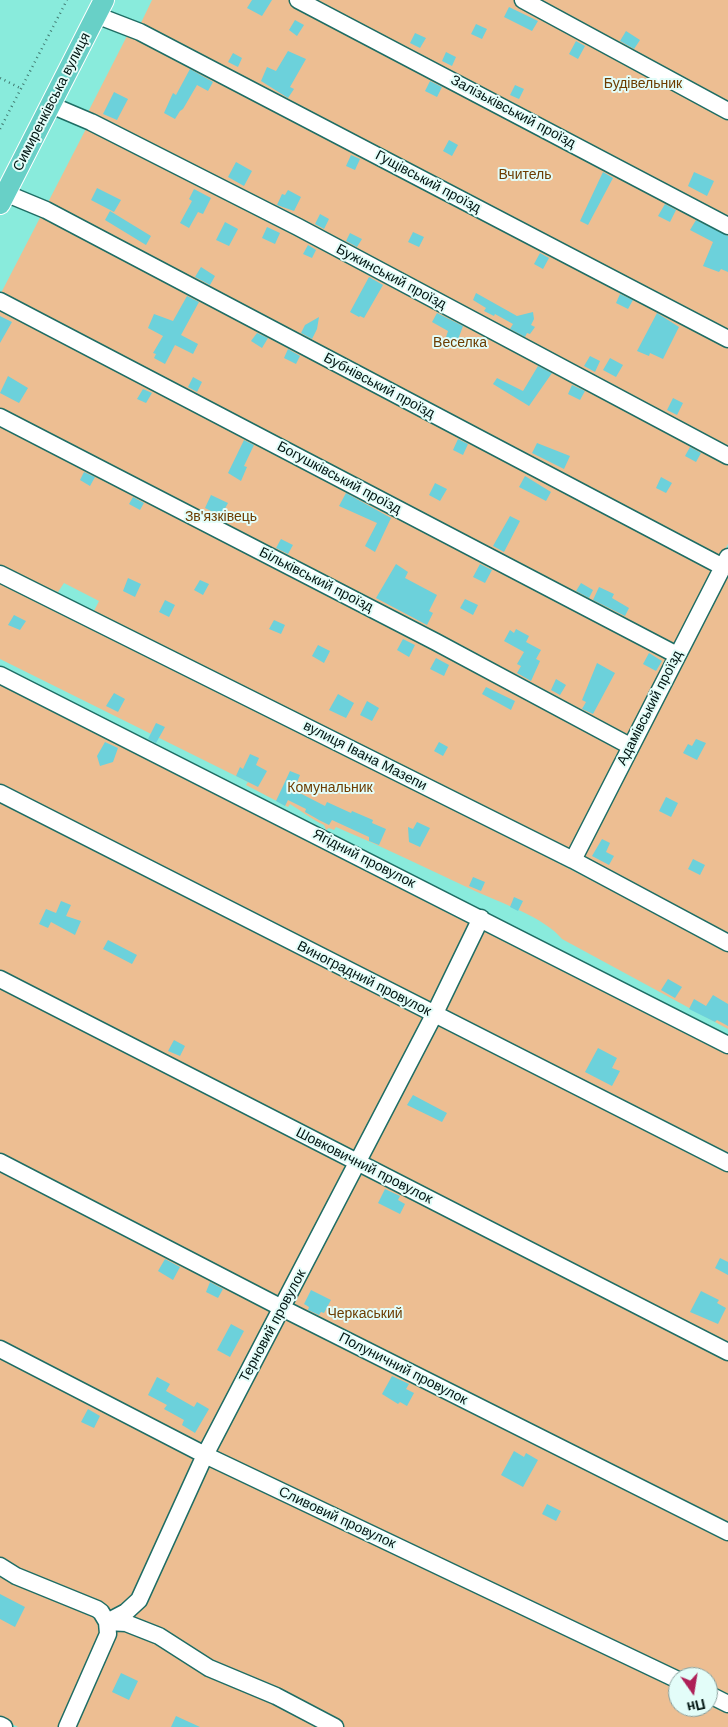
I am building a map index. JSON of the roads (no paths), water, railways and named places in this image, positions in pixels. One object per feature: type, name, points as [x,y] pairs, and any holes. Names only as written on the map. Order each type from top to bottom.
[{"type":"main road","name":"Симиренківська вулиця","points":[[3,199],[100,8]]},
{"type":"street","name":"Залізьківський проїзд","points":[[298,0],[728,226]]},
{"type":"street","points":[[523,0],[728,111]]},
{"type":"street","name":"Гущівський проїзд","points":[[100,8],[126,27],[728,339]]},
{"type":"street","name":"Бужинський проїзд","points":[[51,105],[91,122],[298,227],[728,456]]},
{"type":"street","name":"Бубнівський проїзд","points":[[3,199],[34,204],[725,562]]},
{"type":"street","name":"Богушківський проїзд","points":[[0,301],[677,655]]},
{"type":"street","name":"Більківський проїзд","points":[[0,417],[436,642],[630,746]]},
{"type":"street","name":"Адамівський проїзд","points":[[573,860],[725,562]]},
{"type":"street","name":"вулиця Івана Мазепи","points":[[0,574],[573,860],[728,943]]},
{"type":"street","name":"Ягідний провулок","points":[[0,675],[728,1044]]},
{"type":"street","name":"Виноградний провулок","points":[[0,794],[728,1163]]},
{"type":"street","name":"Терновий провулок","points":[[107,1622],[126,1612],[139,1600],[205,1455],[434,1015],[481,918]]},
{"type":"street","name":"Шовковичний провулок","points":[[0,979],[728,1352]]},
{"type":"street","name":"Полуничний провулок","points":[[0,1162],[282,1308],[728,1532]]},
{"type":"street","name":"Сливовий провулок","points":[[0,1349],[205,1455],[668,1675]]},
{"type":"street","points":[[0,1566],[16,1576],[97,1609],[102,1612],[107,1622],[108,1634],[67,1727]]},
{"type":"street","points":[[107,1622],[126,1623],[159,1636],[209,1668],[276,1696],[335,1727]]},
{"type":"street","points":[[0,1725],[4,1727]]},
{"type":"park label","name":"Будівельник","points":[[643,84]]},
{"type":"park label","name":"Вчитель","points":[[525,175]]},
{"type":"park label","name":"Веселка","points":[[460,343]]},
{"type":"park label","name":"Зв'язківець","points":[[221,517]]},
{"type":"park label","name":"Комунальник","points":[[330,788]]},
{"type":"park label","name":"Черкаський","points":[[365,1314]]}]
